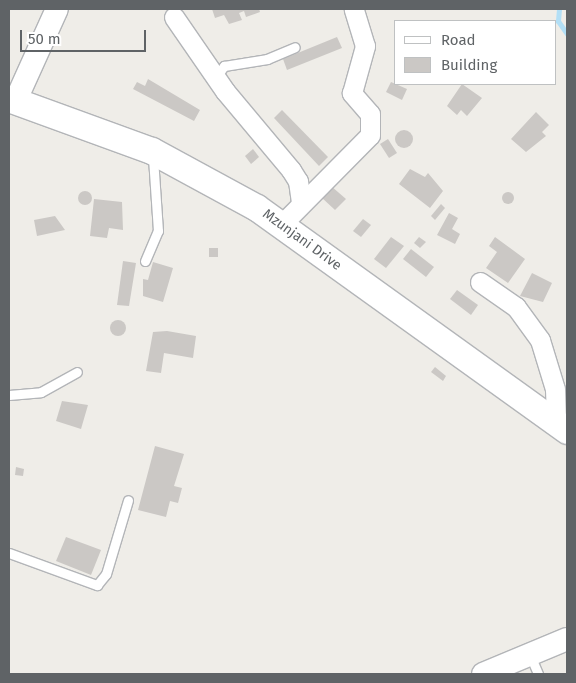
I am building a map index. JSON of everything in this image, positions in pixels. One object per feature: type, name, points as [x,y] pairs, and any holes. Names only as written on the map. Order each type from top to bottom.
[{"type":"main road","name":"Mzunjani Drive","points":[[11,106],[152,151],[282,224],[561,427]]},
{"type":"street","points":[[11,106],[57,9]]},
{"type":"street","points":[[282,224],[301,203],[359,150],[372,129],[370,114],[352,93],[365,46],[354,9]]},
{"type":"street","points":[[174,17],[216,77],[291,170],[298,181],[301,203]]},
{"type":"street","points":[[480,282],[516,307],[540,340],[555,389],[561,427]]},
{"type":"street","points":[[483,674],[534,664],[567,638]]},
{"type":"lane","points":[[216,77],[224,66],[267,59],[295,46]]},
{"type":"lane","points":[[145,261],[158,231],[152,151]]},
{"type":"lane","points":[[9,394],[41,392],[77,372]]},
{"type":"lane","points":[[9,553],[97,585],[106,574],[128,500]]},
{"type":"building","points":[[212,9],[259,9],[260,12],[246,17],[244,11],[239,13],[242,20],[229,24],[224,15],[215,18]]},
{"type":"building","points":[[337,37],[342,48],[287,70],[283,59]]},
{"type":"building","points":[[148,79],[200,110],[194,121],[133,89],[137,82],[145,86]]},
{"type":"building","points":[[391,82],[394,85],[407,89],[402,100],[386,92]]},
{"type":"building","points":[[461,85],[482,98],[467,116],[461,110],[457,115],[447,106]]},
{"type":"building","points":[[282,110],[328,157],[319,166],[274,118]]},
{"type":"building","points":[[536,112],[549,125],[542,132],[546,136],[526,152],[511,139]]},
{"type":"building","points":[[404,130],[410,133],[413,139],[410,145],[404,148],[398,145],[395,139],[398,133]]},
{"type":"building","points":[[388,139],[397,153],[389,158],[380,144]]},
{"type":"building","points":[[253,149],[259,157],[251,164],[245,156]]},
{"type":"building","points":[[410,169],[425,177],[428,173],[443,191],[430,208],[399,184]]},
{"type":"building","points":[[331,186],[346,199],[335,210],[321,197]]},
{"type":"building","points":[[82,191],[88,191],[92,198],[88,205],[82,205],[78,201],[78,195]]},
{"type":"building","points":[[506,192],[510,192],[514,198],[510,204],[506,204],[502,200],[502,196]]},
{"type":"building","points":[[94,199],[122,202],[123,230],[109,228],[107,238],[90,236]]},
{"type":"building","points":[[441,204],[445,208],[435,220],[431,216]]},
{"type":"building","points":[[449,213],[458,218],[452,229],[460,234],[455,244],[437,235]]},
{"type":"building","points":[[55,216],[65,230],[37,236],[34,220]]},
{"type":"building","points":[[363,219],[371,225],[361,237],[353,231]]},
{"type":"building","points":[[391,237],[404,246],[386,268],[374,259]]},
{"type":"building","points":[[419,237],[426,242],[420,248],[414,243]]},
{"type":"building","points":[[495,237],[525,259],[508,283],[486,268],[497,252],[489,246]]},
{"type":"building","points":[[209,248],[218,248],[218,257],[209,257]]},
{"type":"building","points":[[411,249],[434,267],[426,277],[403,259]]},
{"type":"building","points":[[123,261],[136,263],[129,306],[117,305]]},
{"type":"building","points":[[153,262],[173,268],[163,302],[143,296],[143,279],[148,280]]},
{"type":"building","points":[[532,273],[552,283],[543,302],[520,296]]},
{"type":"building","points":[[457,290],[478,305],[471,315],[450,299]]},
{"type":"building","points":[[115,320],[121,320],[126,325],[124,334],[115,336],[110,331],[110,325]]},
{"type":"building","points":[[167,331],[196,336],[193,358],[164,353],[161,373],[146,371],[153,332]]},
{"type":"building","points":[[435,367],[446,376],[443,381],[431,372]]},
{"type":"building","points":[[62,401],[88,405],[81,429],[56,421]]},
{"type":"building","points":[[155,446],[184,454],[174,486],[182,488],[178,503],[170,501],[166,517],[138,510]]},
{"type":"building","points":[[16,467],[24,469],[23,476],[15,475]]},
{"type":"building","points":[[66,537],[101,550],[91,575],[56,561]]},
{"type":"waterway","points":[[559,9],[558,21],[567,34]]}]
